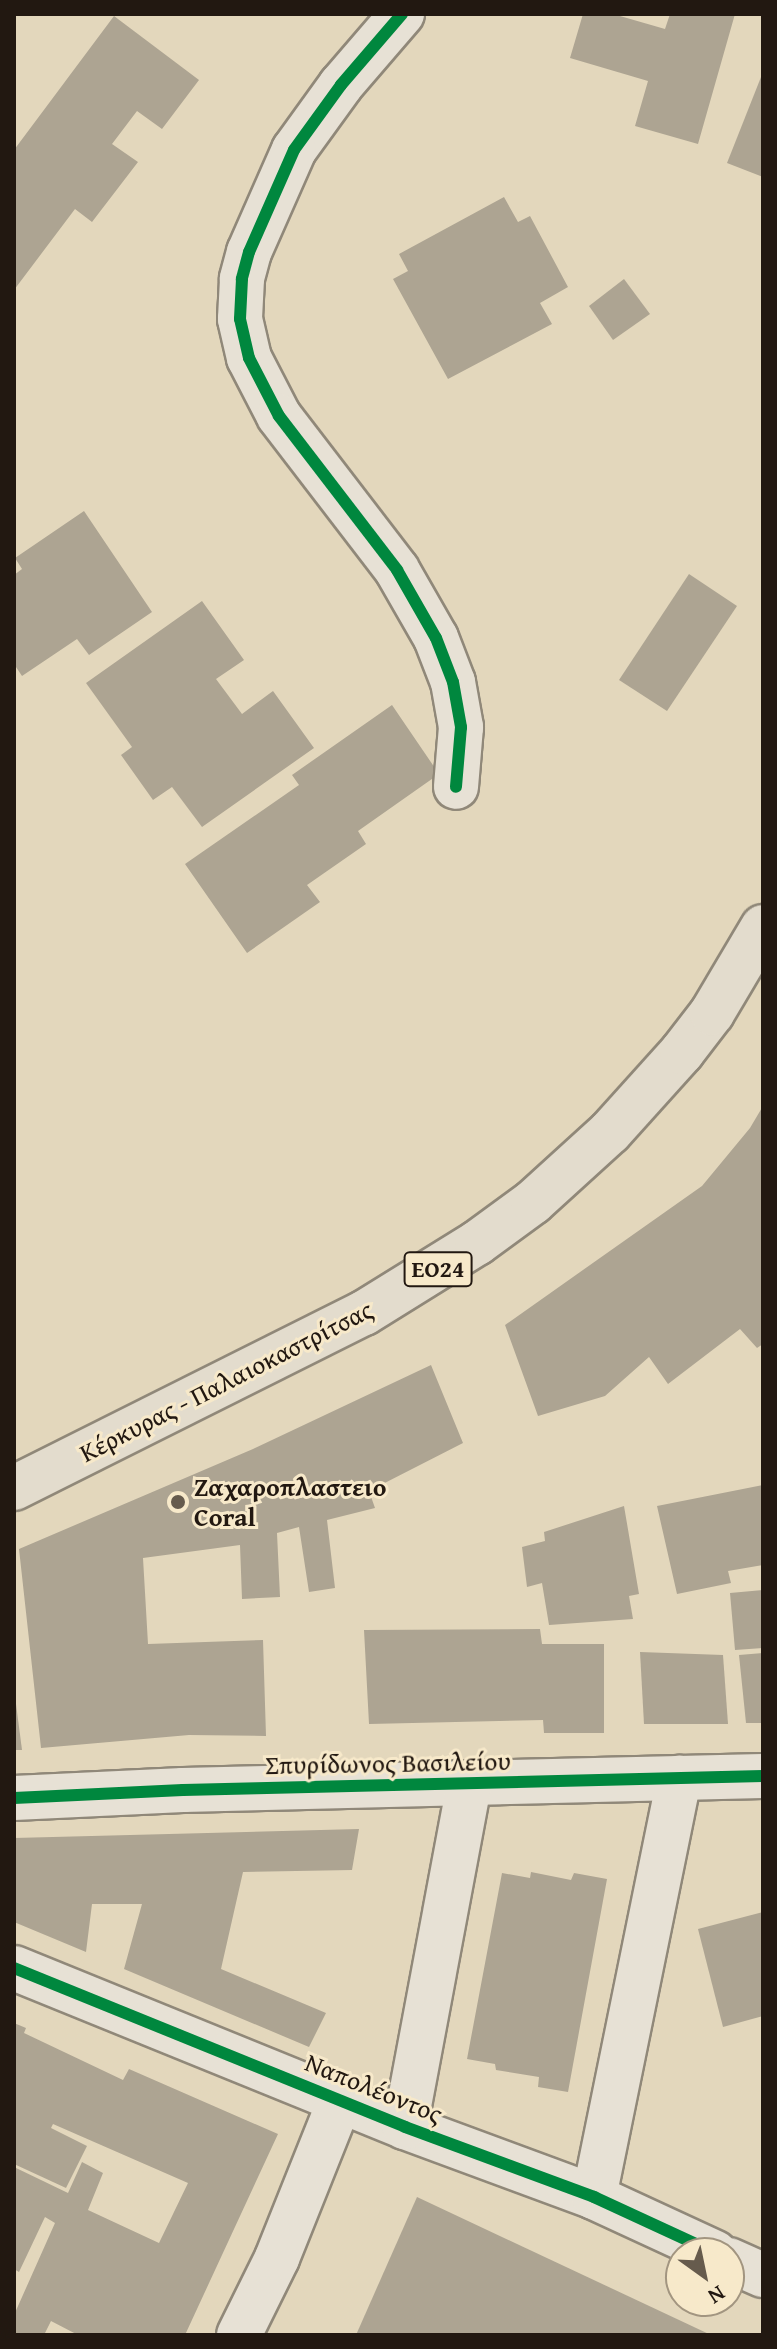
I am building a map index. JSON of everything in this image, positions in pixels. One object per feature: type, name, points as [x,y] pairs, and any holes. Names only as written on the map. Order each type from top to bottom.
[{"type":"main road","name":"Κέρκυρας - Παλαιοκαστρίτσας","points":[[14,1488],[364,1313],[477,1243],[533,1202],[579,1162],[665,1073],[712,1013],[763,927]]},
{"type":"street","points":[[402,14],[341,85],[288,162],[249,252],[242,279],[240,319],[249,358],[279,416],[397,570],[436,638],[453,682],[461,727],[456,787]]},
{"type":"street","name":"Σπυρίδωνος Βασιλείου","points":[[14,1798],[763,1776]]},
{"type":"street","points":[[594,2197],[679,1778]]},
{"type":"street","points":[[405,2127],[469,1784]]},
{"type":"street","name":"Ναπολέοντος","points":[[14,1968],[341,2098],[405,2127],[594,2197],[680,2237]]},
{"type":"street","points":[[239,2335],[277,2258],[341,2098]]},
{"type":"building","points":[[583,14],[613,14],[665,29],[670,14],[735,14],[698,144],[635,126],[648,81],[570,58]]},
{"type":"building","points":[[114,16],[199,80],[162,129],[137,111],[112,144],[138,162],[92,222],[75,209],[14,290],[14,150]]},
{"type":"building","points":[[763,72],[763,177],[727,163]]},
{"type":"building","points":[[504,197],[518,222],[530,216],[568,287],[540,303],[552,324],[448,379],[393,279],[408,271],[399,254]]},
{"type":"building","points":[[624,279],[650,314],[613,340],[589,306]]},
{"type":"building","points":[[84,511],[152,612],[89,655],[77,639],[22,676],[14,664],[14,575],[22,569],[15,558]]},
{"type":"building","points":[[689,574],[737,606],[667,711],[619,680]]},
{"type":"building","points":[[202,601],[244,660],[216,679],[242,714],[273,691],[314,748],[202,827],[172,787],[153,800],[121,755],[132,747],[86,683]]},
{"type":"building","points":[[392,705],[439,774],[358,831],[366,844],[307,885],[320,902],[247,953],[185,864],[299,785],[292,775]]},
{"type":"building","points":[[763,1106],[763,1344],[757,1348],[740,1329],[668,1384],[649,1357],[605,1396],[538,1416],[505,1325],[702,1186],[750,1128]]},
{"type":"building","points":[[431,1365],[463,1443],[369,1491],[375,1508],[327,1520],[335,1588],[309,1592],[299,1527],[277,1533],[280,1597],[242,1599],[240,1545],[143,1558],[148,1644],[263,1640],[266,1736],[189,1735],[41,1748],[19,1549],[253,1449]]},
{"type":"building","points":[[763,1485],[763,1565],[728,1571],[731,1583],[677,1594],[657,1506]]},
{"type":"building","points":[[624,1506],[639,1594],[629,1596],[633,1619],[549,1625],[542,1583],[527,1587],[522,1547],[545,1541],[544,1532]]},
{"type":"building","points":[[763,1590],[763,1648],[735,1650],[730,1593]]},
{"type":"building","points":[[540,1629],[542,1644],[604,1644],[604,1733],[544,1733],[543,1720],[369,1724],[364,1630]]},
{"type":"building","points":[[640,1652],[723,1655],[728,1724],[644,1724]]},
{"type":"building","points":[[763,1653],[763,1723],[746,1723],[739,1655]]},
{"type":"building","points":[[16,1704],[22,1750],[14,1750]]},
{"type":"building","points":[[359,1829],[352,1870],[243,1872],[221,1969],[326,2013],[309,2047],[124,1969],[142,1904],[92,1904],[86,1952],[14,1922],[14,1838]]},
{"type":"building","points":[[531,1872],[571,1880],[574,1873],[607,1879],[568,2092],[538,2087],[539,2077],[496,2070],[495,2064],[467,2059],[502,1873],[530,1878]]},
{"type":"building","points":[[763,1912],[763,2016],[723,2027],[698,1929]]},
{"type":"building","points":[[14,2023],[26,2028],[24,2033],[123,2080],[129,2069],[278,2134],[185,2335],[78,2335],[51,2321],[44,2335],[14,2335],[14,2315],[55,2223],[45,2217],[19,2272],[14,2269],[14,2167],[68,2193],[82,2162],[103,2173],[88,2210],[159,2243],[188,2183],[53,2124],[51,2128],[87,2146],[66,2188],[14,2164]]},
{"type":"building","points":[[417,2197],[665,2313],[665,2317],[673,2317],[711,2335],[356,2335]]},
{"type":"cycle path","points":[[402,14],[341,85],[294,150],[249,252],[242,279],[240,319],[249,358],[279,416],[397,570],[436,638],[453,682],[461,727],[456,787]]},
{"type":"cycle path","points":[[14,1798],[183,1790],[763,1776]]},
{"type":"cycle path","points":[[14,1968],[405,2127],[594,2197],[680,2237]]},
{"type":"place","name":"Ζαχαροπλαστειο Coral","points":[[178,1502]]}]
